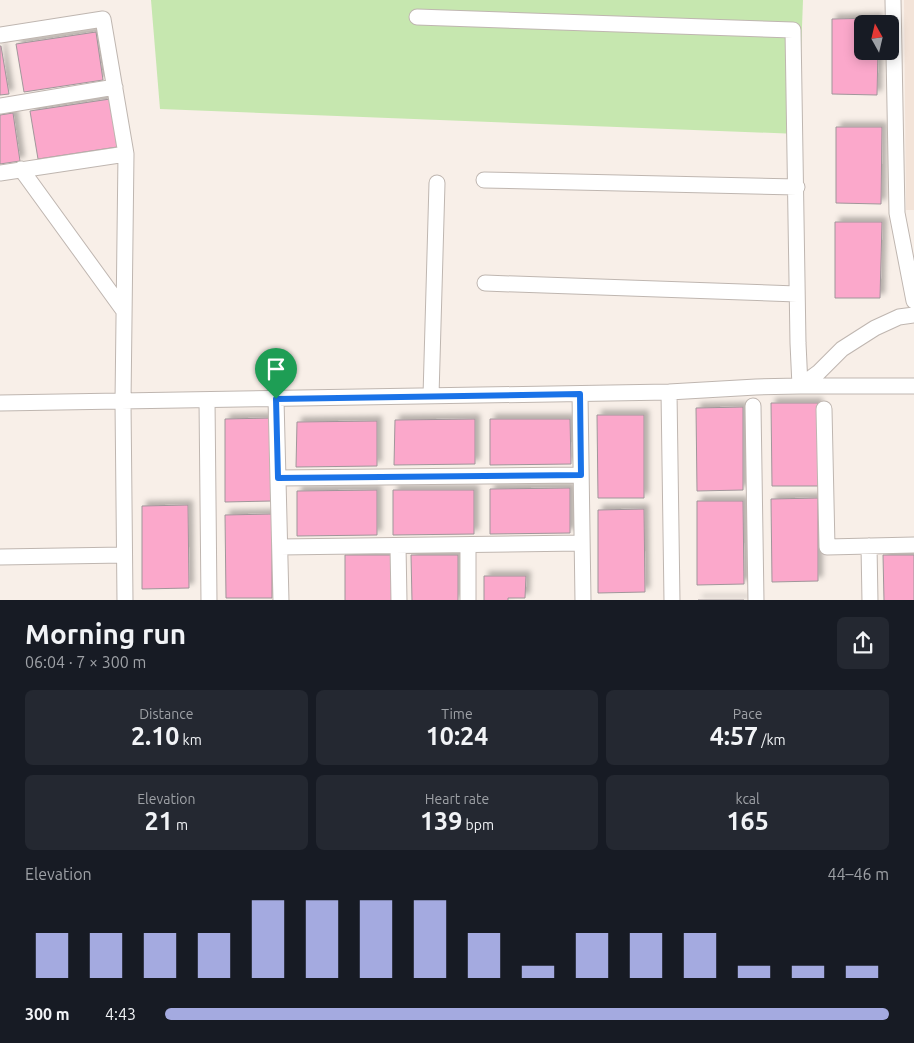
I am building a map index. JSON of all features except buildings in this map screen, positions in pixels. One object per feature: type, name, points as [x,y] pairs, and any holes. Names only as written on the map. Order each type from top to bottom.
[{"type":"street","points":[[893,0],[897,213],[914,301]]},
{"type":"street","points":[[417,17],[793,30],[800,386]]},
{"type":"street","points":[[0,35],[103,19],[126,154],[123,402],[125,600]]},
{"type":"street","points":[[0,106],[115,87]]},
{"type":"street","points":[[0,173],[126,154]]},
{"type":"street","points":[[21,170],[124,311]]},
{"type":"street","points":[[484,180],[797,187]]},
{"type":"street","points":[[431,396],[437,183]]},
{"type":"street","points":[[486,283],[798,294]]},
{"type":"street","points":[[800,386],[819,372],[842,349],[875,328],[899,317],[914,315]]},
{"type":"street","points":[[0,403],[580,394],[800,386],[914,386]]},
{"type":"street","points":[[669,392],[672,600]]},
{"type":"street","points":[[580,394],[583,600]]},
{"type":"street","points":[[276,399],[281,600]]},
{"type":"street","points":[[207,400],[209,600]]},
{"type":"street","points":[[753,406],[756,600]]},
{"type":"street","points":[[824,409],[827,547],[914,545]]},
{"type":"street","points":[[278,478],[581,475]]},
{"type":"street","points":[[280,547],[582,543]]},
{"type":"street","points":[[468,545],[468,600]]},
{"type":"street","points":[[398,546],[399,600]]},
{"type":"street","points":[[869,546],[870,600]]},
{"type":"street","points":[[0,557],[124,555]]},
{"type":"shaded area","points":[[904,0],[914,0],[914,210],[906,210]]},
{"type":"green space","points":[[151,0],[803,0],[798,134],[160,109]]},
{"type":"route","points":[[580,394],[581,475],[278,478],[276,399],[580,394]]}]
